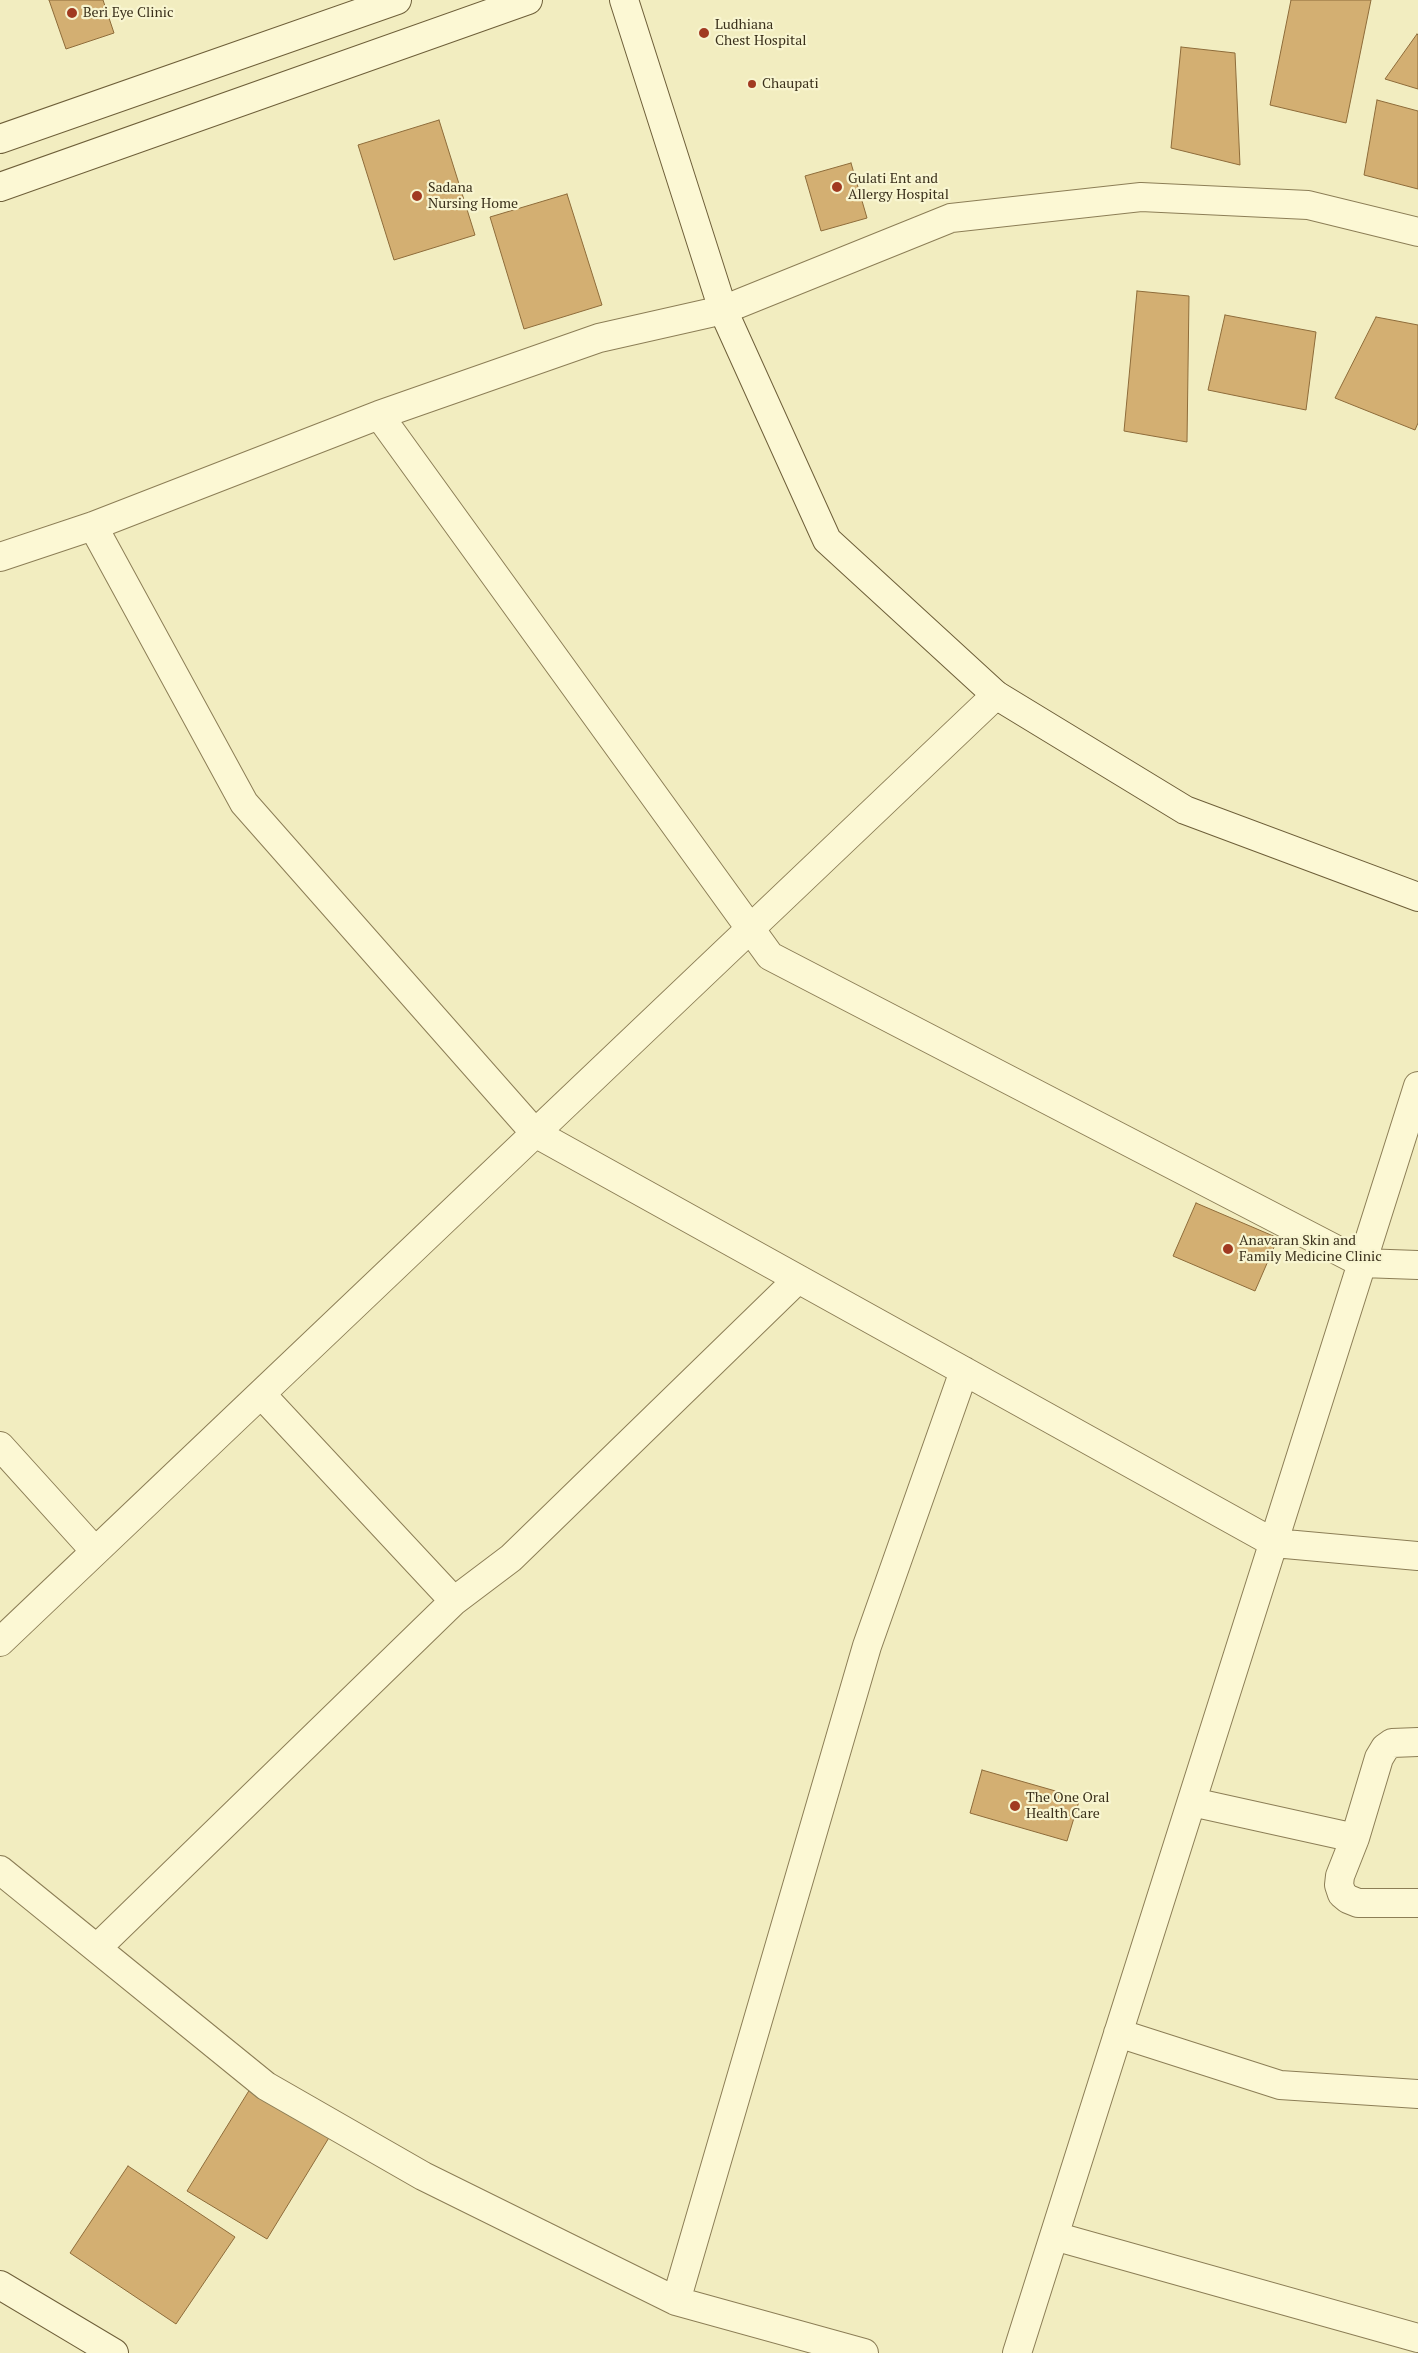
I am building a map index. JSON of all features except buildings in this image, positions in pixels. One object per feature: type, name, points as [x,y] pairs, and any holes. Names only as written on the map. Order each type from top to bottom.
[{"type":"street","points":[[0,139],[397,0]]},
{"type":"street","points":[[0,187],[528,0]]},
{"type":"street","points":[[624,0],[724,310],[827,540],[996,695],[1185,810],[1418,896]]},
{"type":"street","points":[[0,557],[93,526],[378,415],[599,338],[724,310],[951,218],[1141,198],[1308,205],[1418,232]]},
{"type":"street","points":[[378,415],[770,956],[1362,1263],[1418,1265]]},
{"type":"street","points":[[93,526],[244,803],[535,1133],[1274,1543],[1418,1556]]},
{"type":"street","points":[[0,1642],[996,695]]},
{"type":"street","points":[[1017,2353],[1418,1086]]},
{"type":"street","points":[[96,1948],[454,1601],[511,1558],[798,1279]]},
{"type":"street","points":[[676,2301],[866,1646],[964,1371]]},
{"type":"street","points":[[261,1394],[454,1601]]},
{"type":"street","points":[[0,1446],[95,1551]]},
{"type":"street","points":[[1418,1742],[1400,1741],[1392,1743],[1385,1748],[1379,1758],[1355,1838],[1340,1876],[1342,1894],[1358,1903],[1418,1903]]},
{"type":"street","points":[[1192,1802],[1355,1838]]},
{"type":"street","points":[[0,1870],[266,2086],[423,2176],[676,2301],[864,2353]]},
{"type":"street","points":[[1118,2033],[1280,2084],[1418,2094]]},
{"type":"street","points":[[1054,2236],[1418,2338]]},
{"type":"street","points":[[0,2284],[114,2353]]},
{"type":"place","name":"Beri Eye Clinic","points":[[72,13]]},
{"type":"place","name":"Ludhiana Chest Hospital","points":[[704,33]]},
{"type":"place","name":"Chaupati","points":[[752,84]]},
{"type":"place","name":"Gulati Ent and Allergy Hospital","points":[[837,187]]},
{"type":"place","name":"Sadana Nursing Home","points":[[417,196]]},
{"type":"place","name":"Anavaran Skin and Family Medicine Clinic","points":[[1228,1249]]},
{"type":"place","name":"The One Oral Health Care","points":[[1015,1806]]}]
